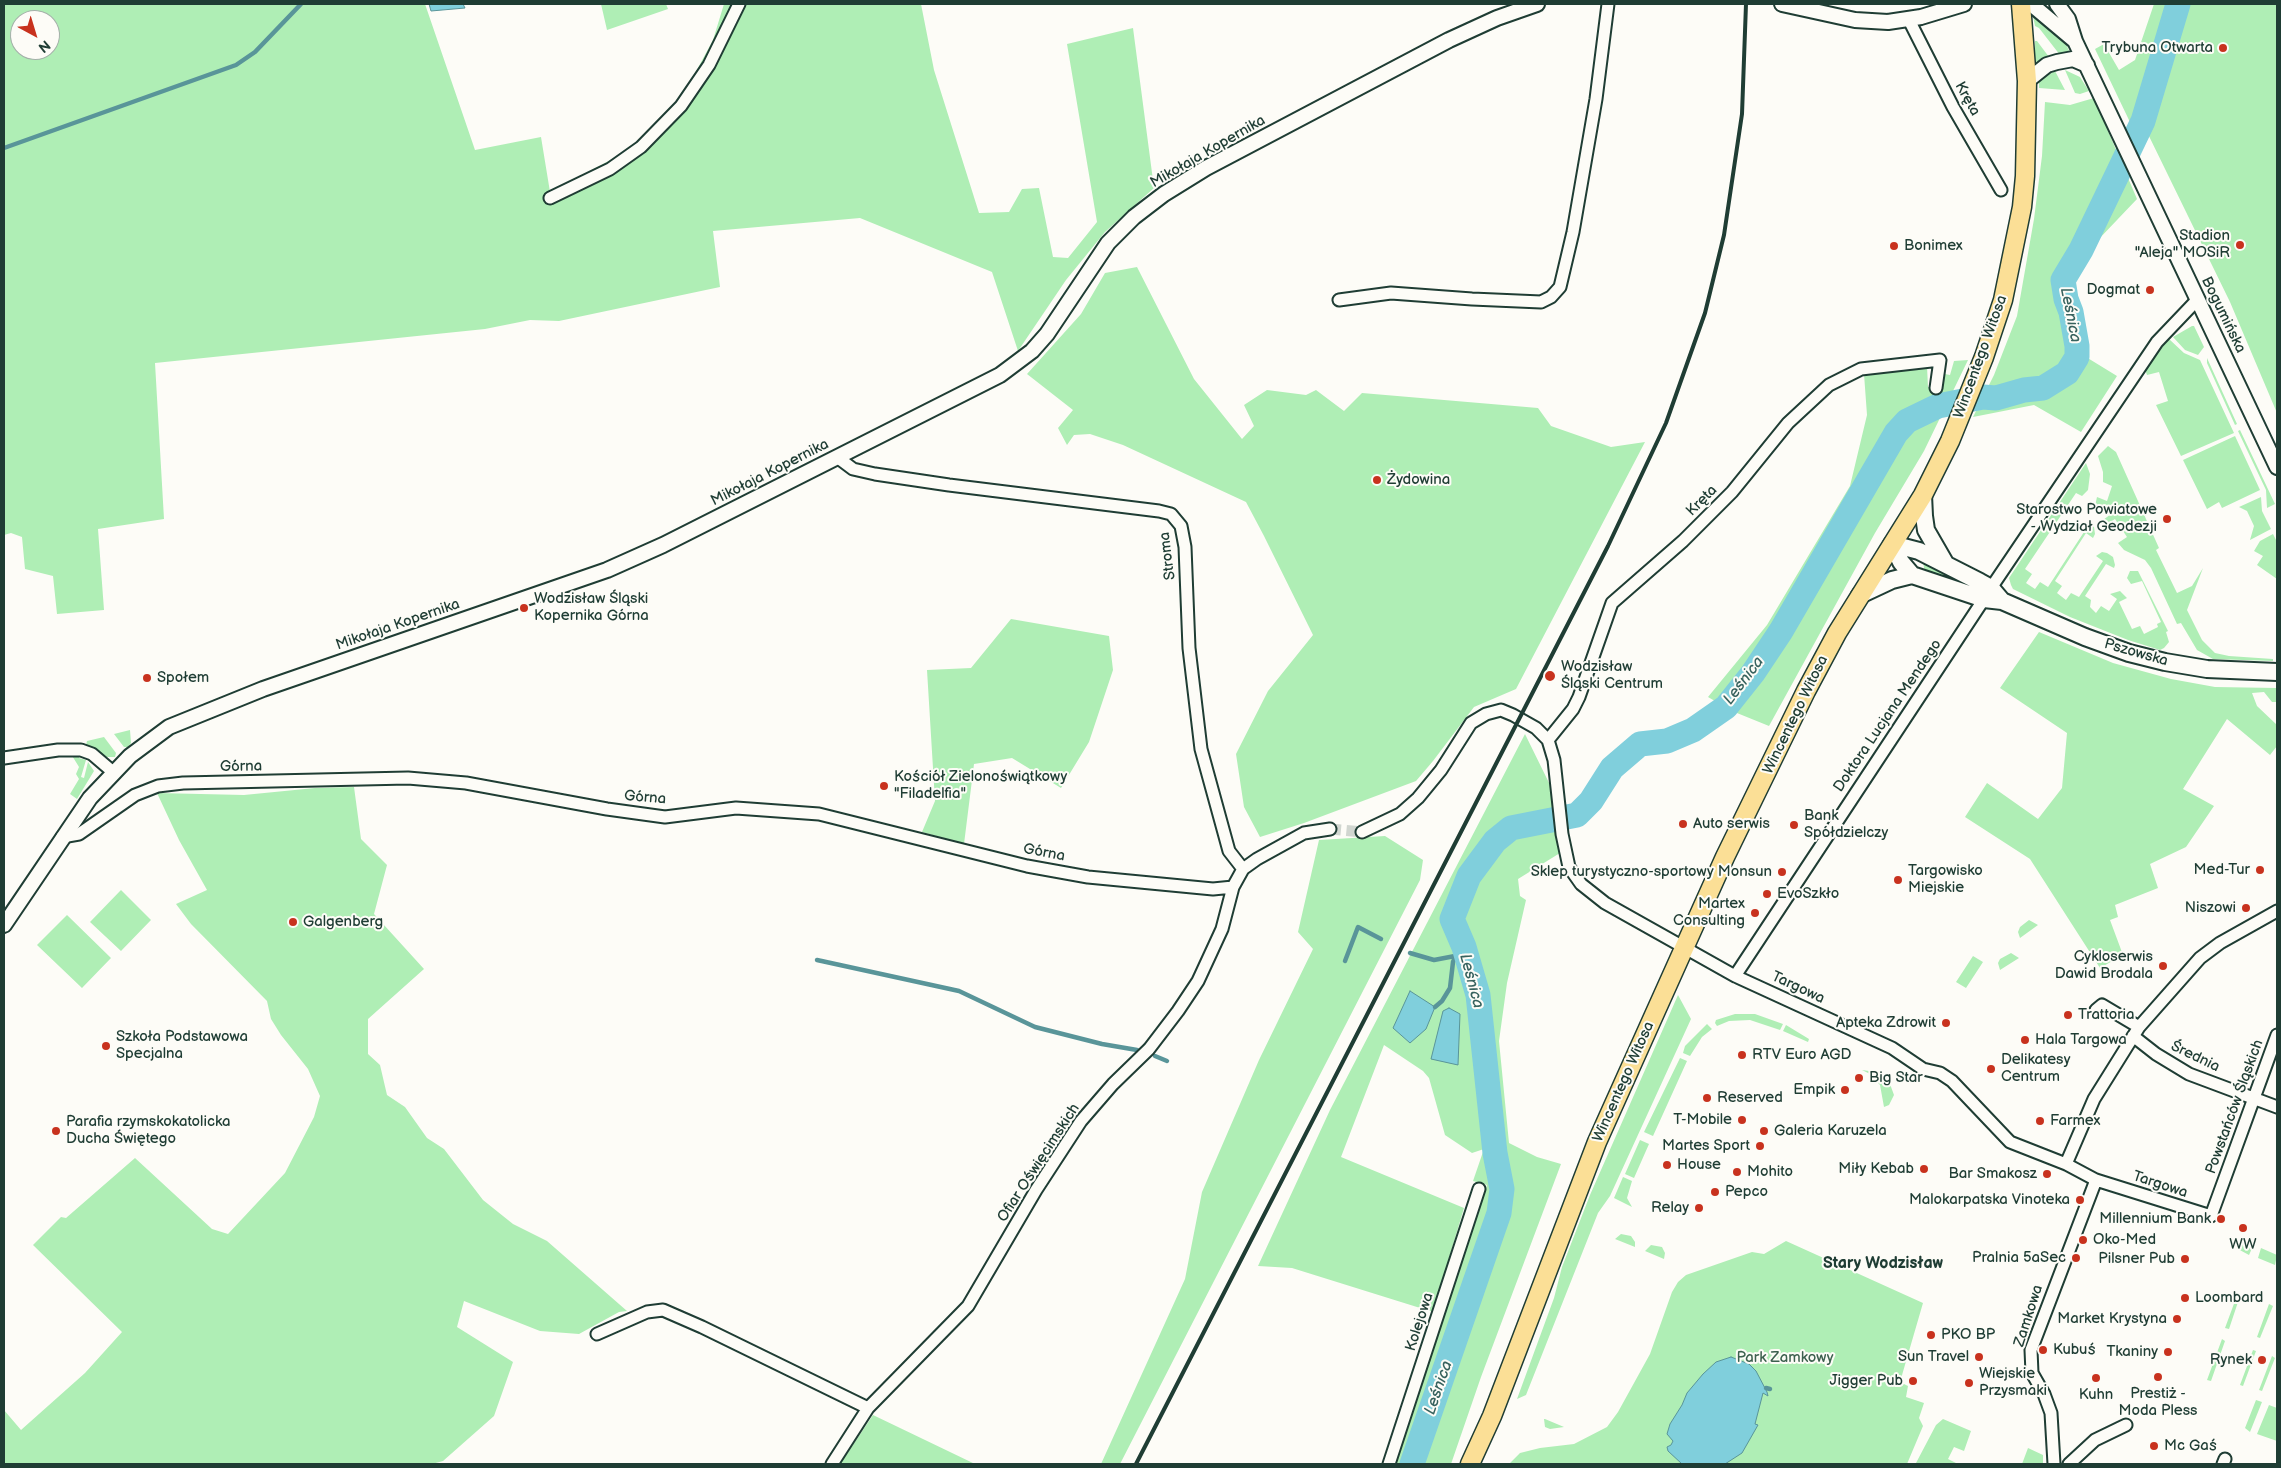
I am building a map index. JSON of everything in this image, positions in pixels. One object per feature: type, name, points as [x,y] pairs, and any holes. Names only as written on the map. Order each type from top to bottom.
[{"type":"main road","name":"Wincentego Witosa","points":[[1470,1464],[1492,1416],[1592,1156],[1725,857],[1806,691],[1837,633],[1924,495],[1950,442],[1975,381],[2003,300],[2019,224],[2025,176],[2027,81],[2021,4]]},
{"type":"main road","points":[[1924,495],[1926,530],[1946,565]]},
{"type":"main road","points":[[1892,544],[1901,562],[1912,575]]},
{"type":"main road","name":"Pszowska","points":[[1892,544],[1919,551],[1946,565],[2002,601],[2085,637],[2156,660],[2207,669],[2277,672]]},
{"type":"main road","points":[[1860,595],[1892,580],[1912,575],[1987,593]]},
{"type":"main road","name":"Wincentego Witosa","points":[[1483,1464],[1492,1416]]},
{"type":"street","points":[[550,198],[610,169],[641,147],[681,106],[709,65],[739,4]]},
{"type":"street","name":"Mikołaja Kopernika","points":[[4,925],[62,836],[90,798],[113,772],[150,739],[192,716],[312,671],[607,570],[663,545],[1010,369],[1029,354],[1046,334],[1108,243],[1154,201],[1188,178],[1449,40],[1497,18],[1537,4]]},
{"type":"street","points":[[1339,300],[1391,292],[1472,300],[1531,302],[1540,302],[1551,297],[1560,287],[1573,232],[1596,99],[1608,4]]},
{"type":"street","points":[[1782,4],[1867,22],[1909,20],[1964,4]]},
{"type":"street","name":"Bogumińska","points":[[2031,4],[2075,41]]},
{"type":"street","name":"Bogumińska","points":[[2057,4],[2068,19],[2075,41],[2277,467]]},
{"type":"street","name":"Kręta","points":[[1909,20],[1953,107],[2001,190]]},
{"type":"street","points":[[2027,81],[2046,65],[2057,62],[2073,60],[2087,65]]},
{"type":"street","name":"Doktora Lucjana Mendego","points":[[1735,976],[2081,452],[2157,342],[2198,299]]},
{"type":"street","name":"Kręta","points":[[1548,740],[1573,709],[1579,697],[1612,603],[1683,541],[1732,492],[1788,424],[1829,385],[1861,369],[1940,360],[1936,388]]},
{"type":"street","name":"Stroma","points":[[837,457],[853,469],[875,474],[1171,514],[1182,526],[1189,648],[1201,749],[1229,850],[1243,870]]},
{"type":"street","points":[[1362,832],[1400,814],[1418,798],[1442,770],[1471,723],[1486,714],[1501,710],[1536,728],[1548,740]]},
{"type":"street","name":"Targowa","points":[[1548,740],[1554,760],[1562,834],[1569,867],[1581,884],[1605,903],[1735,976],[1892,1048],[1924,1069],[1940,1073],[1952,1081],[2010,1142],[2066,1164],[2096,1180],[2211,1216]]},
{"type":"street","points":[[4,758],[58,750],[81,750],[92,754],[113,772]]},
{"type":"street","name":"Górna","points":[[62,836],[79,834],[135,795],[158,786],[408,778],[466,783],[606,809],[665,817],[736,808],[819,814],[1027,866],[1080,875],[1212,889],[1234,887]]},
{"type":"street","name":"Ofiar Oświęcimskich","points":[[832,1464],[868,1408],[968,1306],[1036,1190],[1081,1121],[1113,1084],[1149,1049],[1178,1011],[1198,981],[1222,929],[1234,887],[1243,870],[1257,859],[1304,833],[1330,829]]},
{"type":"street","points":[[2066,1164],[2094,1099],[2136,1032],[2200,958],[2220,943],[2277,911]]},
{"type":"street","name":"Średnia","points":[[2096,1010],[2102,1005],[2136,1032],[2156,1054],[2189,1074],[2277,1107]]},
{"type":"street","name":"Powstańców Śląskich","points":[[2211,1216],[2277,1035]]},
{"type":"street","name":"Zamkowa","points":[[2054,1464],[2050,1413],[2044,1394],[2032,1373],[2031,1350],[2096,1180]]},
{"type":"street","name":"Kolejowa","points":[[1389,1464],[1479,1189]]},
{"type":"street","points":[[597,1334],[647,1312],[663,1310],[868,1408]]},
{"type":"street","points":[[2069,1464],[2095,1440],[2126,1425]]},
{"type":"green space","points":[[4,4],[425,4],[475,150],[541,137],[550,192],[635,147],[673,114],[713,40],[724,4],[921,4],[934,70],[979,213],[1009,212],[1022,189],[1039,188],[1053,257],[1068,258],[1097,222],[1067,44],[1133,28],[1154,188],[1105,232],[1066,280],[1018,351],[992,272],[860,218],[713,231],[720,287],[559,321],[530,320],[485,329],[155,363],[164,519],[98,529],[104,610],[57,614],[53,576],[25,569],[22,537],[11,533],[4,535]]},
{"type":"green space","points":[[601,4],[666,4],[668,9],[607,30]]},
{"type":"green space","points":[[2154,4],[2181,4],[2139,141],[2095,49],[2104,44],[2119,70],[2135,60]]},
{"type":"green space","name":"Stadion \"Aleja\" MOSiR","points":[[2184,4],[2277,4],[2277,413],[2230,302],[2146,130]]},
{"type":"green space","points":[[2033,16],[2039,16],[2056,29],[2070,53],[2060,55],[2039,28],[2035,26]]},
{"type":"green space","points":[[2035,41],[2037,41],[2049,57],[2037,62],[2035,61]]},
{"type":"green space","points":[[2065,70],[2080,77],[2089,91],[2080,94],[2075,93]]},
{"type":"green space","points":[[2055,71],[2065,90],[2039,88],[2039,82]]},
{"type":"green space","points":[[2094,98],[2137,199],[2097,241],[2068,282],[2086,357],[2117,376],[2081,432],[2034,405],[1973,417],[1994,375],[2017,316],[2034,219],[2042,156],[2045,102],[2070,105]]},
{"type":"green space","points":[[1137,267],[1194,379],[1242,439],[1254,426],[1244,405],[1267,390],[1306,395],[1316,390],[1344,411],[1362,393],[1538,408],[1551,426],[1611,447],[1645,442],[1516,689],[1474,707],[1416,781],[1304,823],[1260,837],[1244,807],[1236,754],[1268,691],[1313,635],[1264,536],[1246,502],[1123,445],[1090,434],[1074,435],[1067,445],[1058,428],[1073,410],[1027,374],[1081,314],[1105,273]]},
{"type":"green space","points":[[2194,326],[2204,347],[2198,355],[2185,350],[2173,337]]},
{"type":"green space","points":[[2169,339],[2184,353],[2200,360],[2234,433],[2181,456],[2156,405],[2168,401],[2159,372],[2147,375],[2145,369],[2160,347]]},
{"type":"green space","points":[[2207,358],[2237,424],[2235,425],[2207,363]]},
{"type":"green space","points":[[1968,360],[1924,451],[1875,533],[1769,726],[1732,711],[1708,697],[1767,625],[1850,486],[1867,415],[1864,374],[1927,366],[1928,387],[1940,390],[1945,374],[1950,375],[1954,361]]},
{"type":"green space","points":[[2240,430],[2275,504],[2267,508],[2266,490],[2238,431]]},
{"type":"green space","points":[[2235,436],[2260,490],[2222,508],[2219,502],[2207,509],[2183,460]]},
{"type":"green space","points":[[2108,446],[2116,452],[2159,548],[2156,550],[2177,593],[2192,586],[2203,568],[2187,610],[2202,640],[2215,653],[2229,656],[2273,659],[2273,661],[2213,659],[2197,650],[2181,623],[2177,624],[2151,568],[2145,560],[2124,550],[2118,543],[2127,537],[2115,519],[2106,525],[2103,520],[2111,514],[2105,505],[2097,511],[2095,506],[2097,497],[2107,501],[2112,486],[2103,482],[2103,472],[2098,456]]},
{"type":"green space","points":[[2086,463],[2090,474],[2088,490],[2082,496],[2076,493],[2025,569],[2032,574],[2026,583],[2035,589],[2040,582],[2048,587],[2084,532],[2077,527],[2083,522],[2089,522],[2094,527],[2095,534],[2093,538],[2086,533],[2055,581],[2062,586],[2057,593],[2066,600],[2071,593],[2079,597],[2103,561],[2096,556],[2102,552],[2107,553],[2113,557],[2115,565],[2114,568],[2106,564],[2085,596],[2091,600],[2090,607],[2096,613],[2101,606],[2109,611],[2117,599],[2110,594],[2120,591],[2127,598],[2119,602],[2132,629],[2140,626],[2144,634],[2158,627],[2157,624],[2161,622],[2142,581],[2131,584],[2127,578],[2130,571],[2138,571],[2168,631],[2166,632],[2169,642],[2160,650],[2128,640],[2070,617],[2013,589],[2011,585],[2009,578]]},
{"type":"green space","points":[[2261,497],[2262,511],[2271,529],[2250,540],[2254,526],[2247,511],[2239,507]]},
{"type":"green space","points":[[2273,534],[2277,542],[2277,579],[2257,565],[2263,556],[2254,551],[2260,541]]},
{"type":"green space","points":[[1923,562],[1984,594],[1925,573]]},
{"type":"green space","points":[[1011,619],[1109,636],[1113,670],[1089,742],[1061,788],[1012,758],[974,764],[964,844],[922,832],[935,801],[927,670],[971,668]]},
{"type":"green space","points":[[2039,632],[2113,663],[2171,679],[2215,687],[2277,688],[2277,702],[2272,702],[2264,692],[2252,693],[2257,706],[2277,725],[2277,746],[2270,755],[2227,719],[2183,789],[2214,806],[2186,847],[2150,864],[2158,888],[2115,905],[2118,917],[2110,920],[2123,955],[2100,968],[2030,859],[1965,817],[1987,783],[2038,819],[2062,788],[2067,733],[2000,688]]},
{"type":"green space","points":[[130,730],[131,743],[128,747],[124,747],[114,734]]},
{"type":"green space","points":[[1525,734],[1552,789],[1553,812],[1560,853],[1518,879],[1520,896],[1526,900],[1507,983],[1499,1041],[1509,1143],[1537,1157],[1561,1164],[1481,1377],[1451,1464],[1419,1464],[1505,1215],[1507,1187],[1499,1146],[1490,1148],[1498,1189],[1494,1211],[1405,1464],[1395,1464],[1487,1185],[1473,1181],[1484,1149],[1472,1153],[1445,1135],[1429,1078],[1423,1071],[1384,1045],[1341,1157],[1464,1208],[1433,1312],[1292,1268],[1258,1266],[1330,1110]]},
{"type":"green space","points":[[104,737],[116,753],[115,757],[105,757],[86,745],[87,741]]},
{"type":"green space","points":[[71,754],[79,754],[79,758],[86,760],[81,777],[84,778],[88,762],[94,771],[77,799],[70,794],[79,779],[76,774],[79,767]]},
{"type":"green space","points":[[354,787],[361,839],[387,865],[374,914],[424,969],[368,1019],[368,1054],[380,1065],[387,1095],[405,1107],[427,1138],[444,1149],[483,1200],[513,1224],[547,1241],[627,1311],[619,1312],[579,1334],[540,1331],[464,1301],[457,1327],[513,1362],[494,1416],[443,1461],[432,1464],[4,1464],[4,1410],[21,1430],[85,1373],[122,1332],[33,1245],[61,1217],[66,1218],[135,1158],[212,1229],[228,1234],[285,1173],[314,1117],[320,1096],[308,1069],[271,1019],[267,1001],[191,924],[176,904],[207,890],[179,840],[157,793],[244,795],[315,788]]},
{"type":"green space","points":[[1385,836],[1423,860],[1420,880],[1120,1464],[1101,1464],[1185,1279],[1202,1192],[1259,1060],[1313,949],[1298,932],[1319,840]]},
{"type":"green space","points":[[121,890],[151,920],[121,951],[90,922]]},
{"type":"green space","points":[[67,915],[111,958],[82,988],[37,945]]},
{"type":"green space","points":[[2029,920],[2038,925],[2020,938],[2018,932],[2020,927]]},
{"type":"green space","points":[[2011,953],[2019,958],[2000,970],[1998,963],[2000,959]]},
{"type":"green space","points":[[1973,956],[1983,962],[1966,988],[1956,982]]},
{"type":"green space","points":[[1678,995],[1691,1019],[1610,1196],[1598,1213],[1526,1395],[1517,1399],[1554,1298],[1562,1267],[1590,1195]]},
{"type":"green space","points":[[1735,1014],[1755,1014],[1783,1024],[1780,1030],[1750,1020],[1729,1021],[1717,1026],[1715,1023],[1716,1020]]},
{"type":"green space","points":[[1707,1024],[1712,1029],[1702,1037],[1690,1056],[1683,1053],[1685,1046]]},
{"type":"green space","points":[[1786,1025],[1809,1039],[1808,1042],[1783,1031]]},
{"type":"green space","points":[[1680,1058],[1687,1061],[1653,1136],[1644,1132]]},
{"type":"green space","points":[[1862,1070],[1876,1072],[1890,1084],[1894,1095],[1889,1105],[1884,1107],[1880,1085],[1870,1074]]},
{"type":"green space","points":[[1640,1140],[1649,1144],[1634,1178],[1625,1174]]},
{"type":"green space","points":[[1623,1177],[1632,1181],[1627,1198],[1632,1207],[1614,1198]]},
{"type":"green space","points":[[1621,1234],[1631,1236],[1635,1242],[1635,1247],[1615,1239]]},
{"type":"green space","points":[[2239,1240],[2253,1246],[2249,1255],[2236,1248]]},
{"type":"green space","name":"Park Zamkowy","points":[[1786,1241],[1923,1303],[1900,1382],[1908,1386],[1906,1397],[1924,1403],[1919,1418],[1923,1426],[1907,1464],[1509,1464],[1520,1453],[1540,1448],[1574,1444],[1607,1427],[1618,1412],[1650,1354],[1672,1292],[1678,1282],[1686,1275],[1752,1252],[1764,1254]]},
{"type":"green space","points":[[1651,1245],[1662,1247],[1665,1253],[1664,1259],[1645,1251]]},
{"type":"green space","points":[[2261,1248],[2277,1255],[2275,1265],[2258,1258]]},
{"type":"green space","points":[[2235,1301],[2238,1302],[2229,1329],[2225,1328]]},
{"type":"green space","points":[[2269,1304],[2273,1306],[2260,1338],[2257,1337]]},
{"type":"green space","points":[[2222,1339],[2225,1341],[2211,1381],[2207,1380]]},
{"type":"green space","points":[[2253,1350],[2256,1351],[2243,1386],[2240,1385]]},
{"type":"green space","points":[[2272,1356],[2275,1358],[2262,1391],[2259,1390]]},
{"type":"green space","points":[[2256,1400],[2262,1402],[2250,1432],[2245,1428]]},
{"type":"green space","points":[[2269,1405],[2277,1408],[2277,1441],[2257,1434]]},
{"type":"green space","points":[[873,1415],[975,1464],[840,1464]]},
{"type":"green space","points":[[1544,1419],[1564,1427],[1550,1429],[1545,1427]]},
{"type":"green space","points":[[1943,1419],[1971,1431],[1964,1451],[1954,1447],[1948,1459],[1958,1464],[1916,1463],[1936,1425]]},
{"type":"green space","points":[[2028,1448],[2043,1455],[2043,1464],[2022,1464]]},
{"type":"water","points":[[429,4],[463,4],[465,8],[431,11]]},
{"type":"water","points":[[1410,991],[1435,1007],[1426,1029],[1410,1043],[1393,1028]]},
{"type":"water","points":[[1449,1008],[1460,1014],[1458,1065],[1431,1059],[1443,1011]]},
{"type":"water","points":[[1731,1357],[1749,1364],[1756,1371],[1767,1392],[1768,1396],[1763,1393],[1755,1424],[1758,1425],[1742,1453],[1725,1464],[1682,1464],[1668,1451],[1667,1447],[1673,1441],[1667,1434],[1670,1424],[1687,1393],[1703,1374],[1716,1362]]},
{"type":"waterway","points":[[4,148],[236,65],[255,52],[301,4]]},
{"type":"waterway","name":"Leśnica","points":[[1412,1464],[1499,1213],[1502,1189],[1495,1153],[1478,995],[1464,947],[1452,919],[1469,876],[1495,841],[1511,828],[1577,815],[1591,801],[1612,768],[1640,744],[1667,741],[1693,730],[1726,707],[1753,673],[1781,631],[1896,433],[1907,421],[1938,406],[1983,397],[1996,398],[2024,390],[2043,388],[2067,373],[2077,357],[2077,346],[2063,280],[2081,250],[2143,121],[2178,4]]},
{"type":"waterway","points":[[1345,961],[1358,927],[1381,939]]},
{"type":"waterway","points":[[1435,1007],[1442,1001],[1450,988],[1453,962],[1456,955],[1464,947]]},
{"type":"waterway","points":[[1410,953],[1434,960],[1455,956]]},
{"type":"waterway","points":[[817,960],[959,991],[1035,1027],[1102,1044],[1137,1050]]},
{"type":"waterway","points":[[1155,1056],[1167,1061]]},
{"type":"waterway","points":[[1766,1388],[1770,1389]]},
{"type":"tunnel","points":[[1330,829],[1362,832]]},
{"type":"railway","points":[[1136,1464],[1608,546],[1666,423],[1705,313],[1724,235],[1742,114],[1746,4]]},
{"type":"place","name":"Trybuna Otwarta","points":[[2223,48]]},
{"type":"place","name":"Stadion \"Aleja\" MOSiR","points":[[2240,245]]},
{"type":"place","name":"Bonimex","points":[[1894,246]]},
{"type":"place","name":"Dogmat","points":[[2150,290]]},
{"type":"place","name":"Żydowina","points":[[1377,480]]},
{"type":"place","name":"Starostwo Powiatowe - Wydział Geodezji","points":[[2167,519]]},
{"type":"place","name":"Wodzisław Śląski Kopernika Górna","points":[[524,608]]},
{"type":"place","name":"Wodzisław Śląski Centrum","points":[[1550,676]]},
{"type":"place","name":"Społem","points":[[147,678]]},
{"type":"place","name":"Kościół Zielonoświątkowy \"Filadelfia\"","points":[[884,786]]},
{"type":"place","name":"Auto serwis","points":[[1683,824]]},
{"type":"place","name":"Bank Spółdzielczy","points":[[1794,825]]},
{"type":"place","name":"Med-Tur","points":[[2260,870]]},
{"type":"place","name":"Sklep turystyczno-sportowy Monsun","points":[[1782,872]]},
{"type":"place","name":"Targowisko Miejskie","points":[[1898,880]]},
{"type":"place","name":"EvoSzkło","points":[[1767,894]]},
{"type":"place","name":"Niszowi","points":[[2246,908]]},
{"type":"place","name":"Martex Consulting","points":[[1755,913]]},
{"type":"place","name":"Galgenberg","points":[[293,922]]},
{"type":"place","name":"Cykloserwis Dawid Brodala","points":[[2163,966]]},
{"type":"place","name":"Trattoria","points":[[2068,1015]]},
{"type":"place","name":"Apteka Zdrowit","points":[[1946,1023]]},
{"type":"place","name":"Hala Targowa","points":[[2025,1040]]},
{"type":"place","name":"Szkoła Podstawowa Specjalna","points":[[106,1046]]},
{"type":"place","name":"RTV Euro AGD","points":[[1742,1055]]},
{"type":"place","name":"Delikatesy Centrum","points":[[1991,1069]]},
{"type":"place","name":"Big Star","points":[[1859,1078]]},
{"type":"place","name":"Empik","points":[[1845,1090]]},
{"type":"place","name":"Reserved","points":[[1707,1098]]},
{"type":"place","name":"T-Mobile","points":[[1742,1120]]},
{"type":"place","name":"Farmex","points":[[2040,1121]]},
{"type":"place","name":"Parafia rzymskokatolicka Ducha Świętego","points":[[56,1131]]},
{"type":"place","name":"Galeria Karuzela","points":[[1764,1131]]},
{"type":"place","name":"Martes Sport","points":[[1760,1146]]},
{"type":"place","name":"House","points":[[1667,1165]]},
{"type":"place","name":"Miły Kebab","points":[[1924,1169]]},
{"type":"place","name":"Mohito","points":[[1737,1172]]},
{"type":"place","name":"Bar Smakosz","points":[[2047,1174]]},
{"type":"place","name":"Pepco","points":[[1715,1192]]},
{"type":"place","name":"Malokarpatska Vinoteka","points":[[2080,1200]]},
{"type":"place","name":"Relay","points":[[1699,1208]]},
{"type":"place","name":"Millennium Bank","points":[[2221,1219]]},
{"type":"place","name":"WW","points":[[2243,1228]]},
{"type":"place","name":"Oko-Med","points":[[2083,1240]]},
{"type":"place","name":"Pralnia 5aSec","points":[[2076,1258]]},
{"type":"place","name":"Pilsner Pub","points":[[2185,1259]]},
{"type":"place","name":"Loombard","points":[[2185,1298]]},
{"type":"place","name":"Market Krystyna","points":[[2177,1319]]},
{"type":"place","name":"PKO BP","points":[[1931,1335]]},
{"type":"place","name":"Kubuś","points":[[2043,1350]]},
{"type":"place","name":"Tkaniny","points":[[2168,1352]]},
{"type":"place","name":"Sun Travel","points":[[1979,1357]]},
{"type":"place","name":"Rynek","points":[[2262,1360]]},
{"type":"place","name":"Prestiż - Moda Pless","points":[[2158,1377]]},
{"type":"place","name":"Kuhn","points":[[2096,1378]]},
{"type":"place","name":"Jigger Pub","points":[[1913,1381]]},
{"type":"place","name":"Wiejskie Przysmaki","points":[[1969,1383]]},
{"type":"place","name":"Mc Gaś","points":[[2154,1446]]},
{"type":"district","name":"Stary Wodzisław","points":[[1883,1264]]}]
